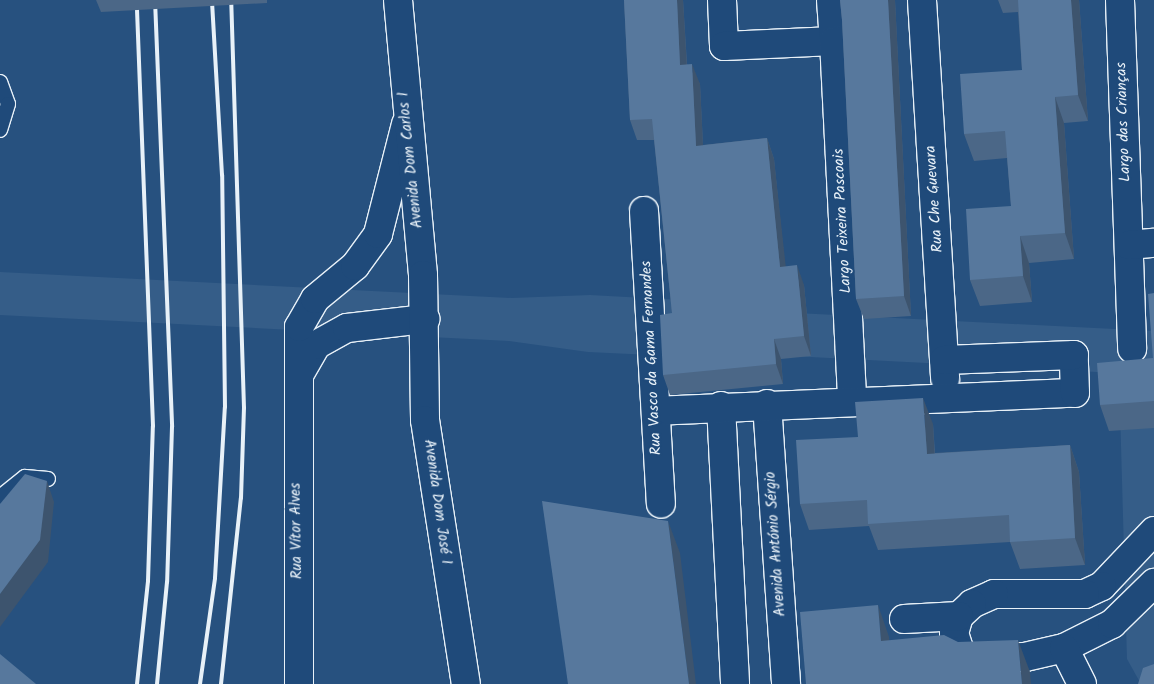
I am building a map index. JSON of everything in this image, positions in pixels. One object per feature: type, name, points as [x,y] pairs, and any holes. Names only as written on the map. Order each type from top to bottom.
[{"type":"street","name":"Avenida Dom Carlos I","points":[[398,0],[406,124],[426,319]]},
{"type":"street","points":[[722,0],[724,46],[834,41]]},
{"type":"street","name":"Largo Teixeira Pascoais","points":[[832,0],[852,401]]},
{"type":"street","name":"Rua Che Guevara","points":[[922,0],[946,397]]},
{"type":"street","name":"Largo das Crianças","points":[[1120,0],[1141,244],[1132,349]]},
{"type":"street","name":"Rua Vítor Alves","points":[[298,684],[299,327],[306,310],[355,266],[378,234],[406,124]]},
{"type":"street","name":"Rua Vasco da Gama Fernandes","points":[[644,211],[660,504]]},
{"type":"street","name":"Rua Vítor Alves","points":[[298,378],[306,357],[332,334],[372,324],[426,319]]},
{"type":"street","name":"Avenida Dom José I","points":[[426,319],[425,420],[466,684]]},
{"type":"street","points":[[656,411],[767,404],[1075,393],[1074,355],[944,360]]},
{"type":"street","name":"Avenida António Sérgio","points":[[767,404],[786,684]]},
{"type":"street","points":[[722,406],[735,684]]},
{"type":"street","points":[[1154,531],[1094,590],[994,594],[972,604],[960,616],[954,633],[960,651],[969,658],[1025,657],[1064,648],[1112,624],[1154,582]]},
{"type":"street","points":[[904,619],[960,616]]},
{"type":"street","points":[[1064,648],[1082,684]]},
{"type":"lane","points":[[0,82],[8,104],[0,130]]},
{"type":"lane","points":[[0,497],[25,477],[48,479]]},
{"type":"shaded area","points":[[0,272],[512,298],[590,295],[718,302],[718,309],[1154,331],[1154,375],[716,352],[715,358],[588,352],[509,341],[0,315]]},
{"type":"shaded area","points":[[1154,408],[1154,684],[1141,684],[1127,659],[1120,409]]},
{"type":"building","points":[[624,0],[677,0],[680,65],[692,64],[696,146],[767,138],[780,267],[797,265],[804,336],[774,339],[776,364],[663,375],[660,315],[672,313],[652,119],[630,120]]},
{"type":"building","points":[[840,0],[888,0],[904,296],[856,299]]},
{"type":"building","points":[[1018,0],[1071,0],[1078,95],[1055,97],[1065,233],[1020,236],[1023,276],[970,280],[966,209],[1011,206],[1005,131],[964,134],[960,74],[1022,70]]},
{"type":"building","points":[[1154,293],[1154,401],[1100,405],[1097,363],[1153,358],[1148,294]]},
{"type":"building","points":[[923,398],[927,454],[1070,445],[1075,538],[1010,542],[1009,515],[868,524],[867,500],[800,504],[796,440],[858,437],[855,402]]},
{"type":"building","points":[[25,474],[47,481],[40,540],[0,594],[0,504]]},
{"type":"building","points":[[542,501],[668,521],[689,684],[568,684]]},
{"type":"building","points":[[878,605],[881,641],[944,635],[958,642],[1018,640],[1022,684],[806,684],[800,612]]},
{"type":"building","points":[[0,654],[36,684],[0,684]]},
{"type":"building","points":[[1154,664],[1154,684],[1138,684],[1143,668]]},
{"type":"railway","points":[[137,0],[153,426],[148,581],[137,684]]},
{"type":"railway","points":[[155,0],[172,427],[167,582],[157,684]]},
{"type":"railway","points":[[200,684],[215,578],[225,407],[222,175],[212,0]]},
{"type":"railway","points":[[221,684],[241,498],[244,408],[231,0]]}]
